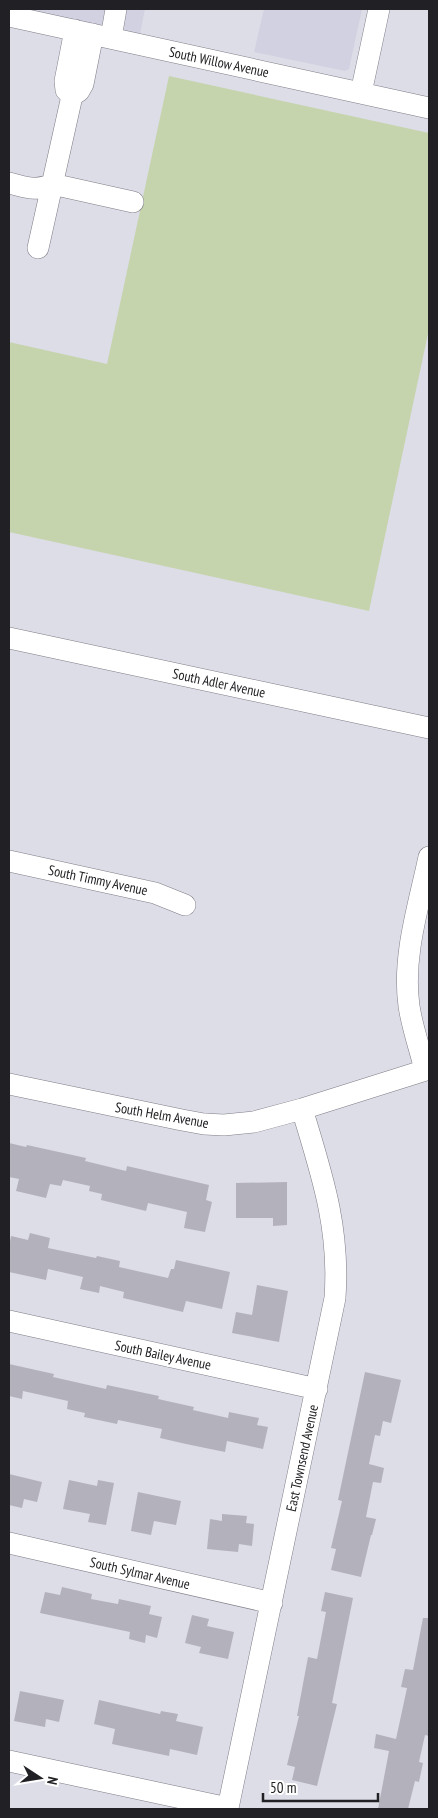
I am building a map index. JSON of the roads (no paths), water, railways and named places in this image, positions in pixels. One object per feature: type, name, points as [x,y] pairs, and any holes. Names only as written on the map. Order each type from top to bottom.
[{"type":"street","points":[[38,248],[72,96],[66,90],[65,81],[77,70],[93,34],[116,9]]},
{"type":"street","points":[[361,93],[379,9]]},
{"type":"street","name":"South Willow Avenue","points":[[9,16],[429,108]]},
{"type":"street","points":[[9,184],[35,189],[52,184],[133,202]]},
{"type":"street","name":"South Adler Avenue","points":[[9,638],[429,728]]},
{"type":"street","points":[[427,1070],[409,1006],[408,986],[411,938],[429,857]]},
{"type":"street","name":"South Timmy Avenue","points":[[9,862],[155,893],[185,905]]},
{"type":"street","name":"South Helm Avenue","points":[[9,1084],[204,1124],[247,1123],[302,1109],[427,1070]]},
{"type":"street","name":"East Townsend Avenue","points":[[9,1761],[228,1808],[335,1298],[335,1243],[326,1187],[302,1109]]},
{"type":"street","name":"South Bailey Avenue","points":[[9,1321],[317,1389]]},
{"type":"street","name":"South Sylmar Avenue","points":[[9,1543],[272,1603]]}]
